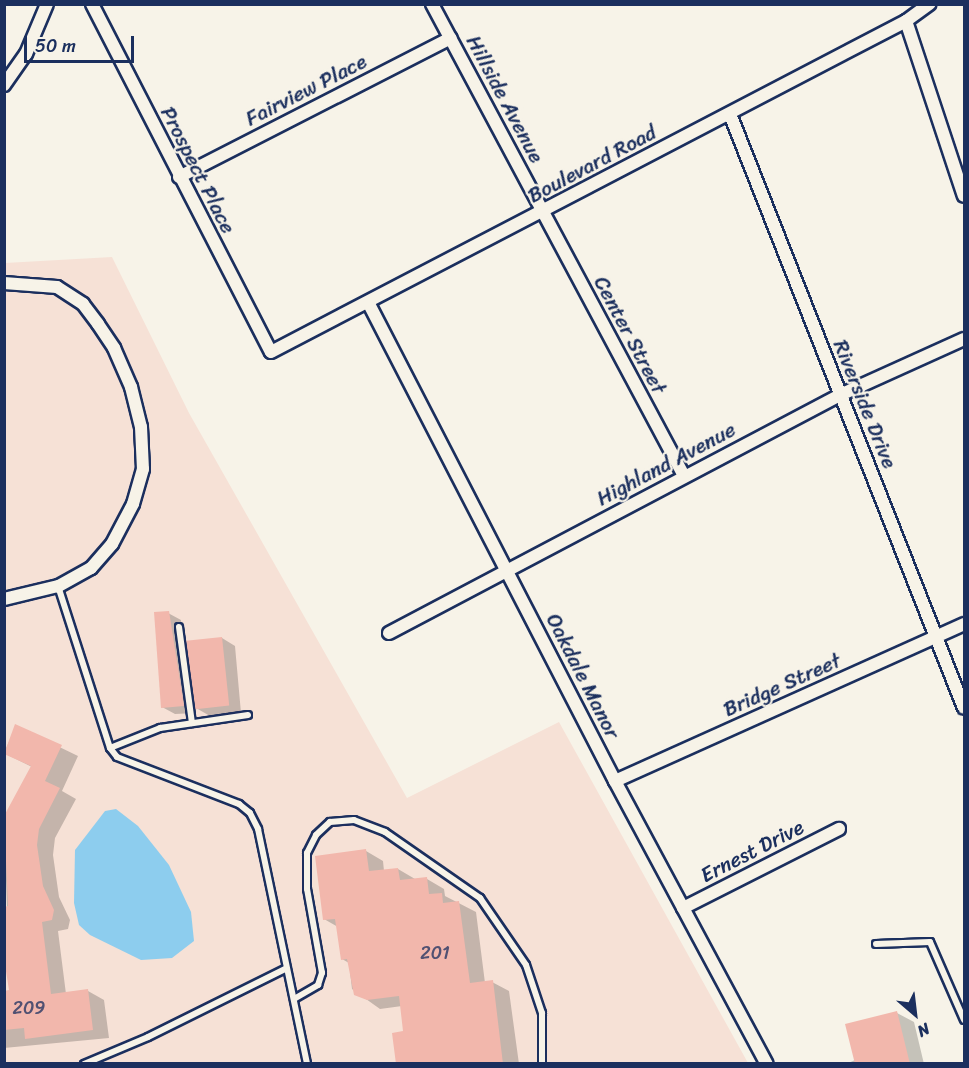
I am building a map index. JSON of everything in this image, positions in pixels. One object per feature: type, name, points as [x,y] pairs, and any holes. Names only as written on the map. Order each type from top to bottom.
[{"type":"street","points":[[4,85],[26,54],[47,4]]},
{"type":"street","name":"Prospect Place","points":[[92,4],[271,352]]},
{"type":"street","name":"Hillside Avenue","points":[[432,4],[543,211]]},
{"type":"street","name":"Boulevard Road","points":[[271,352],[369,304],[906,21],[929,4]]},
{"type":"street","points":[[906,21],[964,196]]},
{"type":"street","name":"Fairview Place","points":[[179,177],[451,38]]},
{"type":"street","name":"Riverside Drive","points":[[730,114],[964,708]]},
{"type":"street","name":"Center Street","points":[[543,211],[684,476]]},
{"type":"street","points":[[4,283],[57,287],[83,304],[114,348],[131,387],[141,427],[142,469],[134,504],[112,544],[91,568],[58,586],[4,599]]},
{"type":"street","name":"Oakdale Manor","points":[[369,304],[615,781],[767,1064]]},
{"type":"street","name":"Highland Avenue","points":[[389,633],[840,395],[964,339]]},
{"type":"street","name":"Bridge Street","points":[[615,781],[964,624]]},
{"type":"street","name":"Ernest Drive","points":[[683,908],[839,829]]},
{"type":"lane","points":[[58,586],[110,748],[117,758],[239,804],[250,813],[258,829],[285,969],[294,999],[307,1064]]},
{"type":"lane","points":[[179,627],[192,723]]},
{"type":"lane","points":[[110,748],[160,728],[248,715]]},
{"type":"lane","points":[[294,999],[318,985],[322,973],[307,889],[307,853],[316,835],[330,822],[354,820],[385,832],[480,898],[526,965],[542,1013],[542,1064]]},
{"type":"lane","points":[[876,944],[930,942],[964,1020]]},
{"type":"lane","points":[[84,1064],[148,1037],[285,969]]},
{"type":"shaded area","points":[[112,257],[189,413],[407,798],[559,722],[748,1063],[5,1064],[5,263]]},
{"type":"water","points":[[116,809],[138,826],[169,865],[191,912],[194,941],[172,958],[141,960],[90,935],[79,925],[74,903],[75,850],[105,811]]},
{"type":"building","points":[[169,611],[184,706],[161,708],[154,612]]},
{"type":"building","points":[[222,637],[229,706],[193,709],[186,641]]},
{"type":"building","points":[[15,724],[62,745],[45,781],[60,788],[39,829],[37,845],[43,886],[54,910],[52,920],[42,922],[51,994],[88,989],[93,1030],[25,1039],[24,1028],[4,1030],[4,991],[9,990],[4,959],[4,907],[8,906],[4,816],[31,766],[4,754]]},
{"type":"building","points":[[366,849],[369,871],[398,868],[400,880],[427,877],[429,894],[442,893],[443,903],[459,901],[470,983],[493,980],[503,1064],[396,1064],[392,1033],[403,1031],[399,996],[367,1000],[354,995],[347,959],[341,960],[335,919],[323,920],[315,856]]},
{"type":"building","points":[[897,1011],[910,1064],[855,1064],[845,1024]]}]
